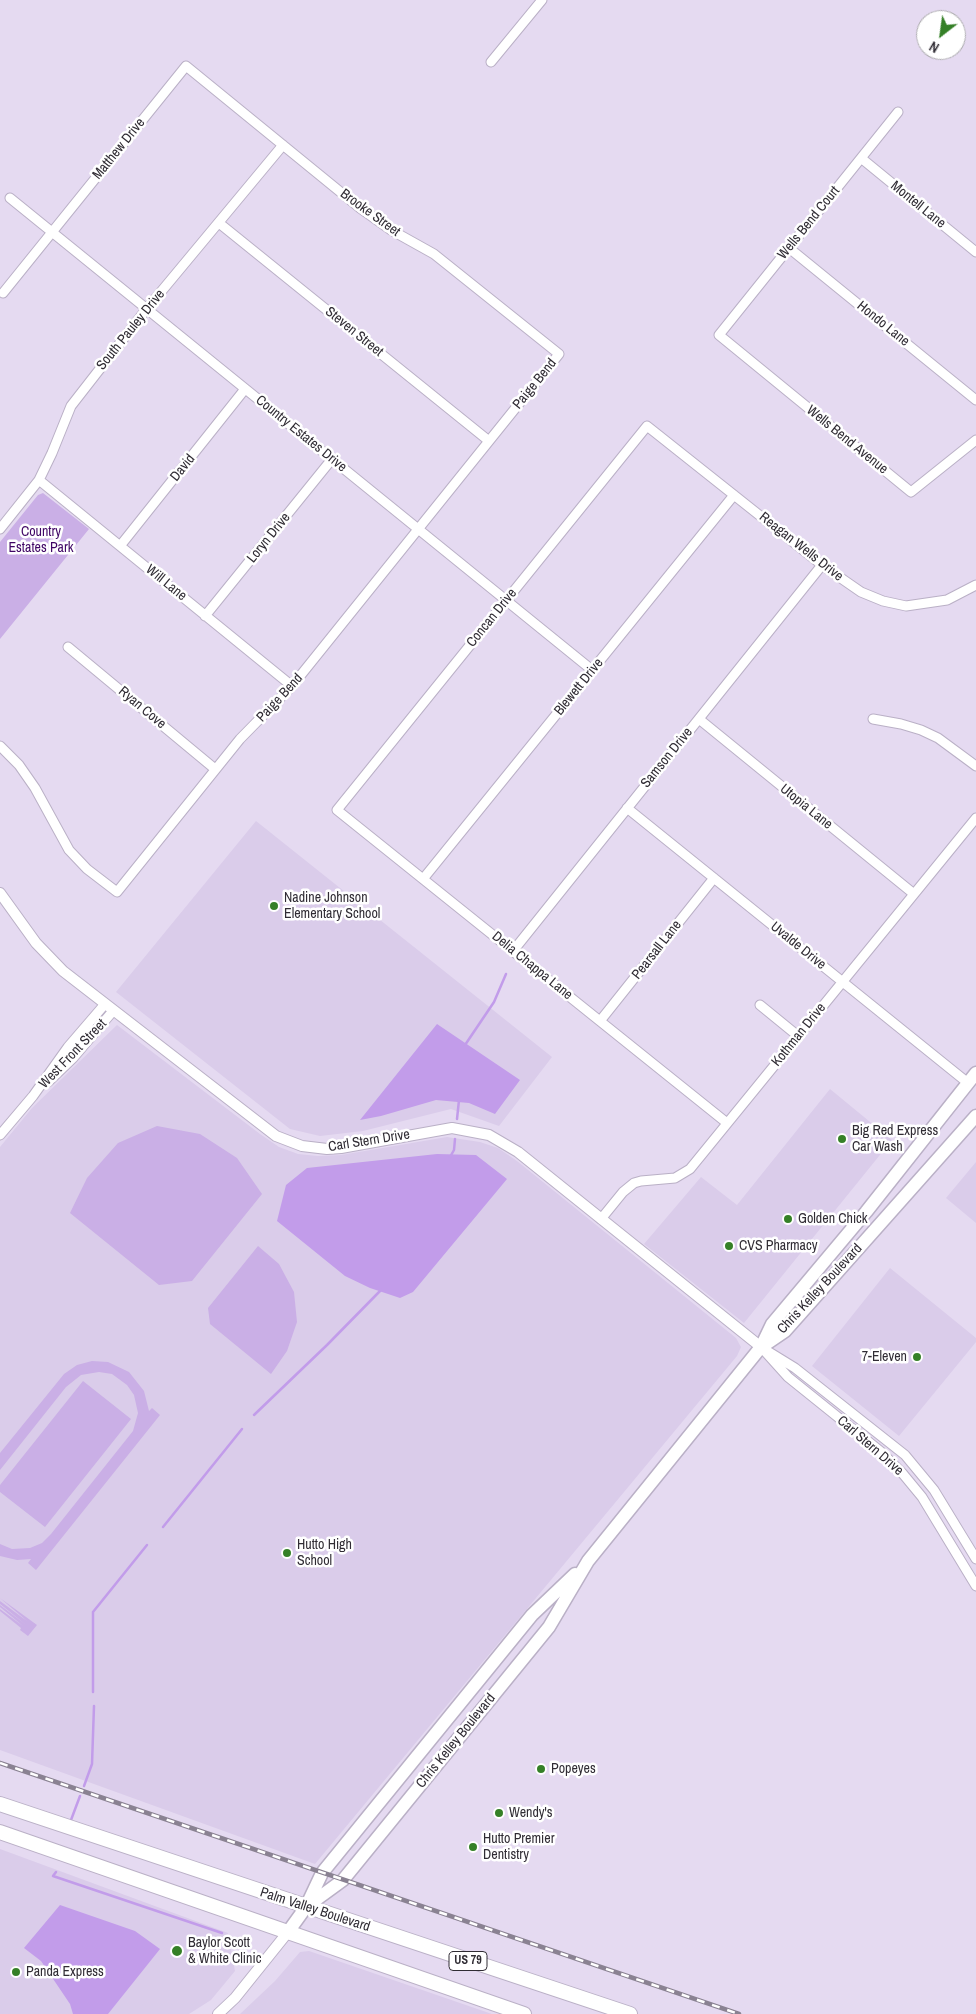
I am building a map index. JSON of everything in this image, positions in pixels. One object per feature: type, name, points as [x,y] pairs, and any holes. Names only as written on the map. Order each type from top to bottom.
[{"type":"highway","name":"Palm Valley Boulevard","points":[[0,1804],[630,2014]]},
{"type":"highway","name":"Palm Valley Boulevard","points":[[0,1832],[524,2014]]},
{"type":"main road","name":"Chris Kelley Boulevard","points":[[288,1932],[306,1907],[322,1873],[532,1615],[588,1561],[761,1347],[772,1324],[866,1212],[972,1078]]},
{"type":"main road","name":"Chris Kelley Boulevard","points":[[761,1347],[784,1331],[976,1116]]},
{"type":"main road","name":"Chris Kelley Boulevard","points":[[306,1907],[343,1880],[350,1872],[549,1627],[588,1561]]},
{"type":"street","points":[[491,62],[542,0]]},
{"type":"street","name":"Brooke Street","points":[[186,66],[376,221],[420,246],[450,266],[559,354]]},
{"type":"street","name":"Matthew Drive","points":[[3,293],[186,66]]},
{"type":"street","name":"Wells Bend Court","points":[[719,335],[898,112]]},
{"type":"street","name":"South Pauley Drive","points":[[0,529],[39,480],[71,406],[147,310],[283,145]]},
{"type":"street","name":"Montell Lane","points":[[861,158],[976,252]]},
{"type":"street","name":"Country Estates Drive","points":[[10,198],[592,670]]},
{"type":"street","name":"Steven Street","points":[[219,223],[489,440]]},
{"type":"street","name":"Hondo Lane","points":[[789,248],[976,400]]},
{"type":"street","name":"Wells Bend Avenue","points":[[719,335],[911,492],[976,440]]},
{"type":"street","name":"Paige Bend","points":[[0,746],[19,765],[35,788],[69,850],[87,869],[117,892],[240,739],[292,686],[559,354]]},
{"type":"street","name":"David","points":[[120,546],[245,389]]},
{"type":"street","name":"Reagan Wells Drive","points":[[647,426],[822,565],[861,592],[883,601],[906,606],[948,600],[976,585]]},
{"type":"street","name":"Concan Drive","points":[[337,810],[647,426]]},
{"type":"street","name":"Loryn Drive","points":[[206,616],[332,459]]},
{"type":"street","name":"Will Lane","points":[[39,480],[292,686]]},
{"type":"street","name":"Blewett Drive","points":[[423,879],[734,495]]},
{"type":"street","name":"Samson Drive","points":[[513,951],[822,565]]},
{"type":"street","name":"Ryan Cove","points":[[68,648],[215,769]]},
{"type":"street","name":"Utopia Lane","points":[[698,719],[914,894]]},
{"type":"street","points":[[873,719],[921,730],[938,738],[976,766]]},
{"type":"street","name":"Uvalde Drive","points":[[627,808],[842,982],[972,1078]]},
{"type":"street","name":"Delia Chappa Lane","points":[[337,810],[727,1123]]},
{"type":"street","name":"Kothman Drive","points":[[601,1219],[623,1192],[634,1184],[642,1181],[674,1178],[683,1174],[727,1123],[976,818]]},
{"type":"street","name":"Pearsall Lane","points":[[600,1021],[714,878]]},
{"type":"street","name":"Carl Stern Drive","points":[[0,893],[36,944],[63,970],[266,1130],[283,1140],[302,1146],[326,1149],[341,1148],[452,1128],[489,1135],[518,1152],[761,1347],[795,1368],[905,1455],[934,1490],[976,1559]]},
{"type":"street","name":"West Front Street","points":[[0,1135],[33,1096],[68,1047],[104,1004]]},
{"type":"street","points":[[760,1005],[798,1036]]},
{"type":"street","name":"West Front Street","points":[[33,1096],[73,1058],[113,1011]]},
{"type":"street","name":"Carl Stern Drive","points":[[761,1347],[788,1377],[880,1451],[903,1474],[922,1497],[976,1586]]},
{"type":"street","points":[[218,2014],[235,1998],[288,1932]]},
{"type":"shaded area","name":"Nadine Johnson Elementary School","points":[[256,821],[552,1057],[499,1126],[451,1109],[363,1131],[320,1136],[290,1129],[116,992]]},
{"type":"shaded area","points":[[437,1024],[520,1080],[495,1114],[469,1103],[436,1100],[360,1120]]},
{"type":"shaded area","name":"Hutto High School","points":[[117,1025],[260,1134],[279,1147],[298,1154],[318,1156],[341,1155],[447,1137],[480,1142],[498,1148],[517,1161],[736,1338],[741,1347],[737,1356],[315,1864],[0,1750],[0,1147],[32,1108]]},
{"type":"shaded area","points":[[830,1089],[892,1140],[744,1323],[644,1244],[701,1177],[737,1205]]},
{"type":"shaded area","points":[[437,1154],[476,1155],[507,1179],[413,1292],[400,1298],[370,1288],[345,1276],[277,1221],[286,1185],[307,1168]]},
{"type":"shaded area","points":[[976,1162],[976,1223],[946,1198]]},
{"type":"shaded area","points":[[890,1268],[976,1338],[976,1342],[899,1436],[812,1366]]},
{"type":"shaded area","points":[[0,1849],[228,1933],[235,1971],[211,2000],[189,2014],[0,2014]]},
{"type":"shaded area","points":[[60,1905],[135,1931],[160,1949],[108,2014],[73,2014],[70,2004],[41,1961],[24,1948]]},
{"type":"shaded area","points":[[309,1951],[492,2014],[240,2014],[275,1981],[300,1952]]},
{"type":"green space","name":"Country Estates Park","points":[[43,493],[89,529],[0,639],[0,542],[38,495]]},
{"type":"green space","points":[[157,1126],[200,1134],[237,1158],[262,1194],[192,1281],[159,1285],[70,1213],[87,1178],[118,1143]]},
{"type":"green space","points":[[258,1246],[279,1264],[294,1292],[297,1322],[287,1351],[271,1374],[210,1324],[208,1308]]},
{"type":"green space","points":[[92,1361],[108,1362],[129,1372],[144,1391],[149,1411],[152,1408],[160,1415],[36,1570],[28,1563],[31,1559],[17,1560],[0,1556],[0,1544],[12,1549],[30,1548],[42,1543],[51,1534],[133,1431],[138,1413],[134,1395],[127,1385],[112,1374],[99,1372],[81,1375],[66,1387],[0,1470],[0,1453],[64,1374],[77,1365]]},
{"type":"green space","points":[[83,1381],[131,1419],[45,1527],[0,1492],[0,1485]]},
{"type":"green space","points":[[0,1598],[37,1625],[28,1636],[0,1611],[0,1609],[23,1626],[0,1605],[25,1624],[0,1604],[0,1601],[27,1621]]},
{"type":"waterway","points":[[465,1045],[494,1002],[506,974]]},
{"type":"waterway","points":[[457,1119],[459,1100]]},
{"type":"waterway","points":[[450,1157],[454,1150],[455,1139]]},
{"type":"waterway","points":[[254,1415],[381,1290]]},
{"type":"waterway","points":[[163,1527],[242,1429]]},
{"type":"waterway","points":[[93,1692],[93,1612],[147,1545]]},
{"type":"waterway","points":[[84,1786],[92,1764],[94,1706]]},
{"type":"waterway","points":[[71,1820],[80,1796]]},
{"type":"waterway","points":[[56,1872],[53,1876],[222,1933]]},
{"type":"railway","points":[[0,1763],[739,2014]]},
{"type":"place","name":"Nadine Johnson Elementary School","points":[[274,906]]},
{"type":"place","name":"Big Red Express Car Wash","points":[[842,1139]]},
{"type":"place","name":"Golden Chick","points":[[788,1219]]},
{"type":"place","name":"CVS Pharmacy","points":[[729,1246]]},
{"type":"place","name":"7-Eleven","points":[[917,1357]]},
{"type":"place","name":"Hutto High School","points":[[287,1553]]},
{"type":"place","name":"Popeyes","points":[[541,1769]]},
{"type":"place","name":"Wendy's","points":[[499,1813]]},
{"type":"place","name":"Hutto Premier Dentistry","points":[[473,1847]]},
{"type":"place","name":"Baylor Scott & White Clinic","points":[[177,1951]]},
{"type":"place","name":"Panda Express","points":[[16,1972]]}]
